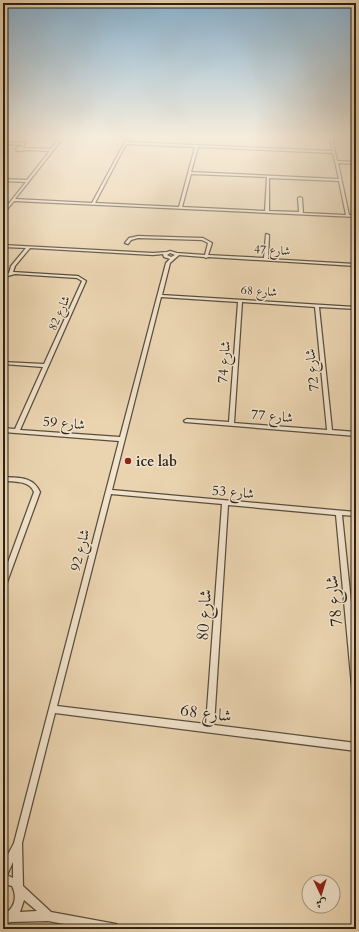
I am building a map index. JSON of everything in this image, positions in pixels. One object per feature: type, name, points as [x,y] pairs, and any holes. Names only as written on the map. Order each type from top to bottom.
[{"type":"street","points":[[3,213],[28,181]]},
{"type":"street","points":[[93,204],[105,181]]},
{"type":"street","points":[[180,208],[188,181]]},
{"type":"street","points":[[267,212],[268,181]]},
{"type":"street","points":[[340,181],[348,216]]},
{"type":"street","points":[[300,198],[301,214]]},
{"type":"street","points":[[13,200],[356,216]]},
{"type":"street","points":[[266,260],[267,235]]},
{"type":"street","points":[[124,252],[127,243],[134,237],[194,239],[206,241],[208,248],[206,256]]},
{"type":"street","points":[[3,246],[124,252],[153,254],[166,257],[175,256]]},
{"type":"street","points":[[3,279],[11,274],[13,266],[28,247]]},
{"type":"street","name":"شارع 47","points":[[166,257],[172,252],[175,256],[188,255],[356,265]]},
{"type":"street","name":"شارع 92","points":[[3,873],[18,843],[160,296],[166,257]]},
{"type":"street","name":"شارع 82","points":[[11,274],[78,277],[84,279],[17,431]]},
{"type":"street","name":"شارع 68","points":[[160,296],[356,308]]},
{"type":"street","name":"شارع 74","points":[[231,424],[240,301]]},
{"type":"street","name":"شارع 72","points":[[317,306],[330,432]]},
{"type":"street","points":[[3,363],[46,366]]},
{"type":"street","name":"شارع 77","points":[[187,421],[356,434]]},
{"type":"street","name":"شارع 59","points":[[3,430],[123,440]]},
{"type":"street","points":[[3,479],[30,482],[36,488],[37,492],[3,585]]},
{"type":"street","name":"شارع 53","points":[[109,492],[356,514]]},
{"type":"street","name":"شارع 80","points":[[210,729],[225,503]]},
{"type":"street","name":"شارع 78","points":[[339,512],[356,687]]},
{"type":"street","name":"شارع 68","points":[[53,709],[356,747]]},
{"type":"street","name":"شارع 92","points":[[6,918],[16,909],[19,904],[18,843]]},
{"type":"street","points":[[3,880],[12,881],[48,916]]},
{"type":"street","points":[[6,918],[48,916],[116,929]]},
{"type":"place","name":"ice lab","points":[[128,461]]}]
